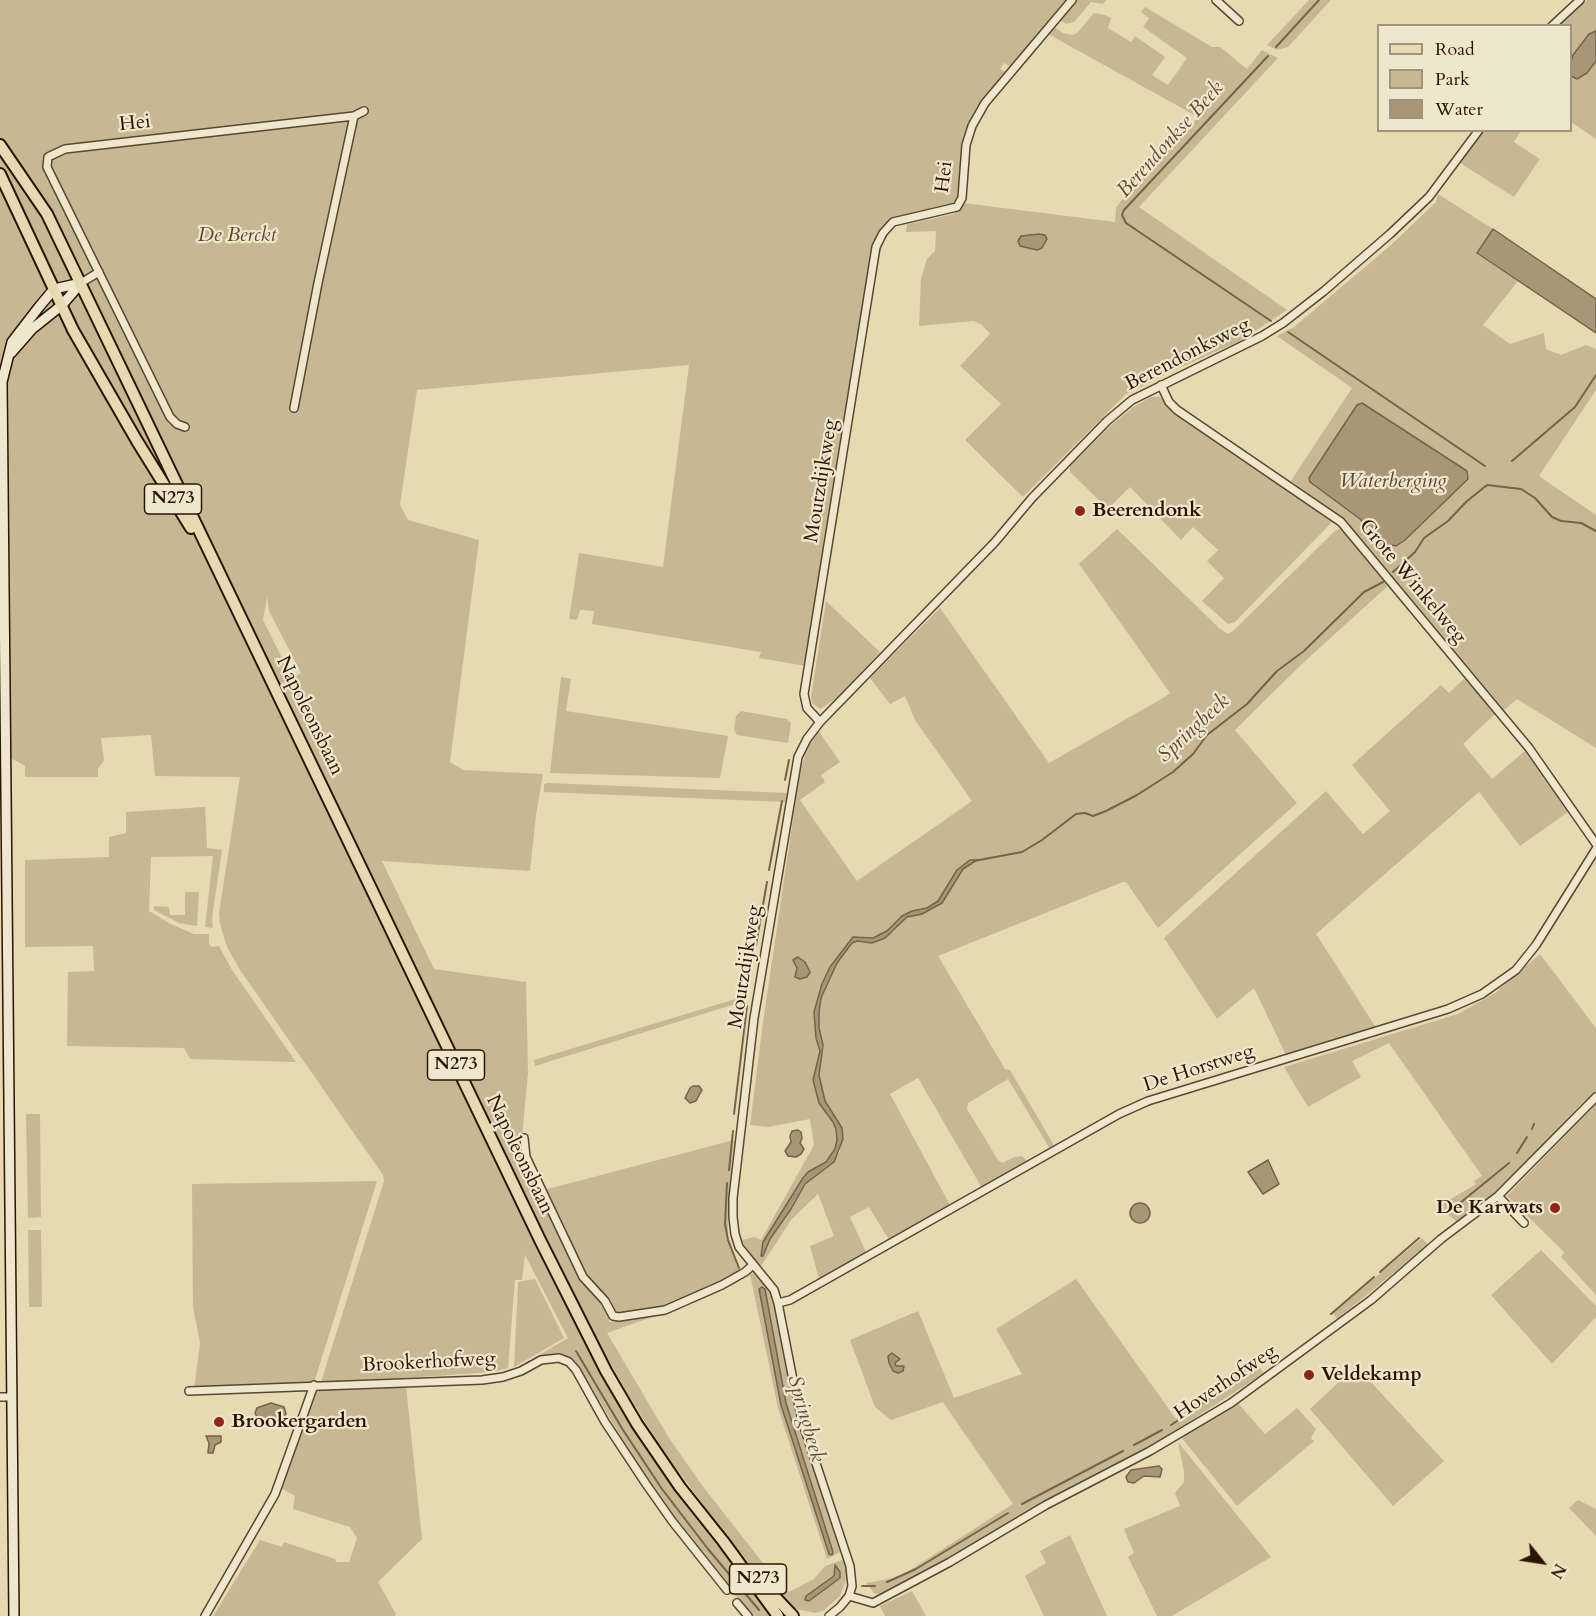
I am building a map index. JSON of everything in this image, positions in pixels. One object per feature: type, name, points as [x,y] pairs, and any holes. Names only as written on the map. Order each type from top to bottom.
[{"type":"main road","name":"N273","points":[[0,144],[47,214],[81,283]]},
{"type":"main road","name":"N273","points":[[0,174],[62,305]]},
{"type":"main road","name":"Napoleonsbaan","points":[[81,283],[584,1330],[637,1424],[680,1487],[778,1616]]},
{"type":"main road","name":"Napoleonsbaan","points":[[62,305],[73,330],[128,426],[219,571]]},
{"type":"main road","name":"Napoleonsbaan","points":[[723,1541],[793,1616]]},
{"type":"street","name":"Hei","points":[[861,336],[876,247],[883,233],[893,222],[957,207],[962,198],[966,145],[972,126],[985,103],[1072,0]]},
{"type":"street","points":[[1216,0],[1239,21]]},
{"type":"street","points":[[1554,24],[1580,0]]},
{"type":"street","name":"Hei","points":[[185,427],[177,424],[170,417],[47,167],[48,157],[65,149],[354,116],[364,111]]},
{"type":"street","points":[[294,408],[354,116]]},
{"type":"street","name":"Berendonksweg","points":[[820,722],[995,542],[1032,498],[1107,421],[1132,400],[1284,323],[1390,234],[1429,196],[1477,132]]},
{"type":"street","points":[[8,356],[32,329],[62,305],[81,283],[99,272]]},
{"type":"street","points":[[14,1616],[2,382],[12,342],[54,289],[81,283]]},
{"type":"street","name":"Moutzdijkweg","points":[[849,1596],[852,1586],[850,1566],[804,1427],[778,1303],[769,1282],[740,1247],[735,1234],[733,1198],[754,1018],[798,757],[807,739],[820,722],[807,708],[804,694],[861,336]]},
{"type":"street","name":"Grote Winkelweg","points":[[1161,385],[1169,402],[1177,410],[1341,522],[1529,748],[1596,844]]},
{"type":"street","name":"De Horstweg","points":[[778,1303],[790,1300],[1119,1114],[1148,1101],[1448,1009],[1482,994],[1516,970],[1536,945],[1595,854]]},
{"type":"street","name":"Hoverhofweg","points":[[849,1596],[873,1603],[950,1562],[1046,1505],[1150,1451],[1231,1403],[1371,1300],[1441,1239],[1498,1196],[1596,1097]]},
{"type":"street","points":[[524,1138],[526,1157],[584,1277],[605,1300],[613,1316],[665,1310],[722,1285],[753,1265]]},
{"type":"street","points":[[1498,1196],[1524,1223]]},
{"type":"street","name":"Brookerhofweg","points":[[189,1391],[482,1380],[521,1371],[541,1360],[559,1358],[569,1362],[576,1370],[605,1422],[646,1484],[672,1521],[727,1590]]},
{"type":"street","points":[[205,1616],[275,1494],[314,1385]]},
{"type":"street","points":[[0,1397],[12,1397]]},
{"type":"street","points":[[829,1616],[849,1596]]},
{"type":"street","points":[[738,1603],[748,1616]]},
{"type":"green space","name":"De Berckt","points":[[0,0],[1067,0],[1011,67],[1004,63],[1000,69],[1006,72],[980,104],[968,124],[961,144],[960,195],[956,204],[896,220],[883,240],[862,336],[806,666],[759,658],[761,652],[592,624],[594,611],[580,610],[577,620],[569,619],[579,553],[663,567],[689,365],[417,390],[400,505],[408,520],[479,540],[450,762],[463,770],[543,774],[530,871],[382,861],[434,969],[526,982],[528,1073],[521,1147],[582,1278],[603,1302],[609,1313],[609,1322],[666,1312],[607,1333],[669,1438],[701,1484],[789,1592],[814,1579],[825,1566],[842,1560],[845,1562],[847,1577],[840,1596],[823,1611],[815,1613],[791,1608],[762,1578],[730,1541],[660,1446],[629,1396],[588,1324],[260,647],[635,1424],[773,1616],[752,1616],[692,1542],[640,1469],[580,1368],[560,1353],[534,1358],[568,1338],[525,1255],[522,1280],[515,1280],[508,1368],[492,1372],[321,1382],[384,1181],[383,1175],[240,970],[227,947],[219,913],[240,777],[155,776],[151,735],[101,738],[104,760],[98,769],[98,777],[25,777],[25,766],[0,752]],"holes":[[[267,597],[269,611],[301,673],[292,678],[263,620]]]},
{"type":"green space","points":[[1077,0],[1106,0],[1103,4],[1091,2],[1074,22],[1066,24],[1060,20]]},
{"type":"green space","points":[[1309,0],[1331,0],[1288,47],[1277,50],[1267,45]]},
{"type":"green space","points":[[1587,0],[1596,0],[1596,139],[1572,123],[1572,24],[1561,24]]},
{"type":"green space","points":[[1145,7],[1212,47],[1220,47],[1247,69],[1262,50],[1278,58],[1139,207],[1287,310],[1240,341],[1125,395],[1023,497],[965,440],[1001,404],[960,366],[990,334],[982,325],[974,321],[919,326],[921,278],[927,259],[935,251],[936,231],[906,232],[907,224],[954,214],[963,203],[1115,222],[1116,208],[1124,197],[1198,117],[1048,34],[1054,27],[1063,33],[1073,35],[1094,13],[1105,15],[1111,18],[1108,28],[1131,42],[1135,36],[1165,57],[1152,75],[1168,85],[1187,58],[1143,27],[1149,18],[1141,12]]},
{"type":"green space","points":[[1483,132],[1520,132],[1514,142],[1540,159],[1514,197],[1460,163]]},
{"type":"green space","points":[[1438,194],[1493,229],[1477,254],[1518,281],[1483,325],[1510,344],[1544,333],[1546,349],[1561,355],[1586,345],[1596,349],[1596,390],[1539,476],[1596,515],[1596,748],[1517,699],[1504,710],[1348,523],[1291,481],[1352,388],[1277,336],[1294,327],[1391,245],[1436,202]],"holes":[[[1362,403],[1467,471],[1468,480],[1396,546],[1393,545],[1386,550],[1360,519],[1309,479],[1357,405]]]},
{"type":"green space","points":[[1151,397],[1160,397],[1174,413],[1328,516],[1332,522],[1235,622],[1228,624],[1202,601],[1224,578],[1207,561],[1218,550],[1193,527],[1181,540],[1130,487],[1108,509],[1070,472],[1070,466],[1110,426],[1135,406]]},
{"type":"green space","points":[[1117,529],[1219,628],[1228,634],[1336,530],[1341,529],[1348,533],[1390,584],[1304,662],[1235,730],[1297,803],[1158,928],[1126,882],[1123,882],[938,956],[1005,1069],[1010,1070],[1055,1147],[1050,1149],[1008,1079],[968,1103],[967,1109],[998,1160],[1003,1163],[1014,1157],[1022,1156],[1028,1162],[982,1188],[918,1078],[890,1094],[950,1205],[889,1240],[869,1207],[850,1217],[866,1252],[819,1279],[810,1246],[834,1236],[818,1194],[791,1220],[761,1266],[750,1255],[742,1240],[755,1237],[761,1240],[814,1145],[810,1119],[768,1127],[750,1125],[800,772],[806,752],[818,730],[840,762],[821,775],[825,782],[800,800],[857,881],[972,801],[915,720],[905,696],[890,704],[870,678],[940,608],[1049,763],[1163,698],[1170,693],[1079,564]],"holes":[[[975,861],[963,869],[931,910],[907,917],[893,932],[863,943],[857,941],[852,943],[837,963],[821,998],[819,1028],[823,1045],[819,1075],[825,1101],[837,1119],[840,1152],[805,1184],[770,1239],[763,1256],[763,1242],[803,1178],[808,1172],[826,1162],[835,1149],[836,1130],[819,1103],[813,1080],[820,1051],[816,1038],[814,1012],[822,984],[830,967],[850,940],[859,936],[873,938],[887,931],[897,920],[912,911],[927,908],[938,901],[957,870]]]},
{"type":"green space","points":[[826,601],[880,652],[839,697],[820,709],[812,703],[811,697]]},
{"type":"green space","points":[[561,677],[571,679],[566,711],[728,736],[720,778],[550,773]]},
{"type":"green space","points":[[1466,677],[1496,713],[1463,744],[1492,779],[1526,750],[1568,812],[1520,846],[1479,792],[1316,934],[1377,1029],[1286,1055],[1254,988],[1217,1019],[1164,938],[1326,791],[1363,834],[1390,811],[1352,765],[1441,685],[1449,693]]},
{"type":"green space","points":[[741,711],[787,719],[791,723],[788,743],[737,735],[734,730],[736,716]]},
{"type":"green space","points":[[544,784],[787,793],[785,802],[544,792]]},
{"type":"green space","points":[[205,807],[207,848],[222,850],[212,918],[213,928],[205,927],[213,856],[151,857],[149,911],[194,934],[209,934],[209,944],[212,947],[219,946],[232,970],[296,1062],[190,1059],[184,1048],[67,1046],[68,972],[94,971],[93,946],[25,947],[25,860],[109,857],[109,837],[126,833],[126,812]]},
{"type":"green space","points":[[185,892],[199,892],[197,926],[179,923],[154,910],[154,906],[169,907],[170,915],[185,915]]},
{"type":"green space","points":[[1540,954],[1596,1028],[1596,1092],[1582,1103],[1515,1176],[1457,1222],[1445,1212],[1441,1205],[1476,1184],[1474,1181],[1482,1176],[1389,1043],[1352,1061],[1361,1077],[1308,1107],[1284,1067],[1458,1014],[1495,993]]},
{"type":"green space","points":[[742,997],[745,1001],[535,1066],[534,1060]]},
{"type":"green space","name":"De Karwats","points":[[1596,1104],[1596,1295],[1561,1257],[1564,1252],[1507,1196]]},
{"type":"green space","points":[[26,1114],[40,1114],[41,1217],[28,1218]]},
{"type":"green space","points":[[734,1140],[728,1205],[728,1236],[740,1270],[729,1278],[665,1308],[616,1314],[585,1276],[544,1190]]},
{"type":"green space","points":[[377,1181],[314,1383],[194,1389],[200,1343],[193,1307],[192,1184]]},
{"type":"green space","points":[[28,1230],[41,1230],[42,1307],[29,1307]]},
{"type":"green space","points":[[1422,1238],[1428,1245],[1337,1319],[1333,1313]]},
{"type":"green space","points":[[1541,1250],[1596,1306],[1596,1317],[1552,1364],[1491,1295]]},
{"type":"green space","points":[[755,1273],[761,1277],[770,1290],[775,1304],[792,1400],[840,1552],[827,1559],[778,1408],[750,1274]],"holes":[[[762,1287],[765,1289],[786,1403],[833,1551],[829,1554],[781,1405],[759,1289]]]},
{"type":"green space","points":[[535,1279],[564,1338],[514,1367],[518,1282]]},
{"type":"green space","points":[[1076,1279],[1176,1419],[1255,1363],[1264,1373],[1164,1438],[880,1595],[874,1593],[866,1583],[894,1578],[907,1572],[1013,1504],[943,1402],[891,1420],[875,1407],[850,1340],[918,1311],[954,1398],[1022,1374],[996,1329]]},
{"type":"green space","points":[[1356,1366],[1444,1461],[1393,1506],[1310,1409]]},
{"type":"green space","points":[[406,1386],[422,1539],[378,1582],[395,1616],[213,1616],[260,1540],[282,1547],[284,1542],[335,1559],[336,1562],[349,1562],[357,1538],[350,1527],[293,1509],[295,1496],[281,1488],[316,1393],[322,1389]]},
{"type":"green space","points":[[1237,1402],[1265,1434],[1297,1408],[1316,1429],[1311,1438],[1314,1441],[1237,1506],[1181,1437]]},
{"type":"green space","points":[[1178,1442],[1271,1557],[1172,1616],[1157,1616],[1128,1557],[1134,1553],[1124,1529],[1180,1506],[1175,1493],[1184,1482],[1184,1472]]},
{"type":"green space","points":[[1578,1500],[1596,1509],[1596,1536],[1569,1508]]},
{"type":"green space","points":[[1070,1535],[1107,1616],[1044,1616],[1025,1576],[1046,1563],[1040,1551]]},
{"type":"green space","points":[[912,1591],[926,1616],[885,1616],[880,1606]]},
{"type":"water","points":[[1596,31],[1596,61],[1587,73],[1577,79],[1572,76],[1572,58],[1589,34]]},
{"type":"water","points":[[1493,229],[1596,299],[1596,333],[1477,253]]},
{"type":"water","points":[[1045,235],[1047,239],[1042,248],[1037,250],[1020,246],[1018,241],[1021,236]]},
{"type":"water","name":"Waterberging","points":[[1362,403],[1467,471],[1468,479],[1405,540],[1396,546],[1393,545],[1387,551],[1360,519],[1310,482],[1309,478],[1357,405]]},
{"type":"water","points":[[970,860],[977,860],[963,869],[942,903],[922,914],[907,917],[885,938],[872,943],[857,941],[852,943],[837,963],[821,998],[819,1028],[823,1045],[819,1075],[825,1101],[842,1128],[843,1139],[834,1162],[805,1184],[761,1256],[763,1242],[803,1178],[808,1172],[826,1162],[835,1149],[836,1129],[819,1103],[813,1080],[820,1051],[816,1038],[814,1012],[822,984],[830,967],[853,937],[873,938],[887,931],[902,916],[927,908],[938,901],[957,870]]},
{"type":"water","points":[[798,957],[805,962],[810,972],[807,977],[800,979],[795,977],[797,968],[793,960]]},
{"type":"water","points":[[693,1086],[699,1086],[702,1090],[696,1101],[690,1103],[685,1098]]},
{"type":"water","points":[[792,1131],[801,1132],[800,1143],[804,1149],[796,1157],[788,1156],[785,1151],[791,1142],[790,1136]]},
{"type":"water","points":[[1268,1160],[1279,1184],[1263,1194],[1248,1172]]},
{"type":"water","points":[[1140,1203],[1147,1206],[1150,1213],[1147,1220],[1140,1223],[1133,1220],[1130,1213],[1133,1206]]},
{"type":"water","points":[[762,1287],[765,1289],[786,1403],[833,1552],[832,1555],[829,1554],[781,1405],[759,1289]]},
{"type":"water","points":[[892,1353],[900,1359],[895,1363],[896,1366],[904,1366],[903,1371],[898,1373],[893,1371],[888,1356]]},
{"type":"water","points":[[271,1403],[284,1407],[286,1414],[282,1420],[261,1420],[257,1417],[255,1413],[257,1408]]},
{"type":"water","points":[[206,1436],[221,1436],[221,1442],[215,1445],[213,1453],[208,1453],[209,1443]]},
{"type":"water","points":[[1159,1466],[1162,1469],[1160,1477],[1144,1476],[1134,1483],[1128,1482],[1126,1477],[1131,1470]]},
{"type":"water","points":[[835,1565],[840,1572],[840,1578],[809,1601],[805,1600],[806,1596],[834,1576]]},
{"type":"waterway","name":"Berendonkse Beek","points":[[1276,47],[1319,0]]},
{"type":"waterway","name":"Berendonkse Beek","points":[[1268,56],[1124,210],[1122,215],[1126,223],[1271,321]]},
{"type":"waterway","name":"Berendonkse Beek","points":[[1288,332],[1485,466]]},
{"type":"waterway","points":[[1512,461],[1575,407],[1596,375]]},
{"type":"waterway","name":"Springbeek","points":[[1393,572],[1415,552],[1424,538],[1448,521],[1487,485],[1521,489],[1535,498],[1552,517],[1561,521],[1581,523],[1596,531]]},
{"type":"waterway","name":"Springbeek","points":[[974,861],[1022,852],[1076,814],[1085,813],[1093,816],[1106,811],[1173,772],[1193,754],[1207,735],[1247,704],[1277,671],[1304,651],[1364,592],[1383,582]]},
{"type":"waterway","points":[[785,780],[789,760]]},
{"type":"waterway","points":[[769,870],[782,801]]},
{"type":"waterway","points":[[756,945],[767,882]]},
{"type":"waterway","points":[[734,1114],[747,1006]]},
{"type":"waterway","points":[[1532,1129],[1534,1124]]},
{"type":"waterway","points":[[729,1170],[733,1131]]},
{"type":"waterway","points":[[1517,1153],[1527,1137]]},
{"type":"waterway","points":[[1454,1208],[1509,1163]]},
{"type":"waterway","points":[[727,1183],[725,1224],[728,1240],[739,1268]]},
{"type":"waterway","points":[[1380,1272],[1419,1238]]},
{"type":"waterway","points":[[1331,1314],[1374,1277]]},
{"type":"waterway","points":[[576,1351],[623,1430],[662,1489],[759,1610]]},
{"type":"waterway","points":[[1203,1403],[1231,1383]]},
{"type":"waterway","points":[[1171,1425],[1192,1411]]},
{"type":"waterway","points":[[1134,1445],[1162,1430]]},
{"type":"waterway","points":[[1022,1504],[1123,1451]]},
{"type":"waterway","points":[[887,1582],[916,1569],[1008,1513]]},
{"type":"waterway","points":[[862,1586],[875,1586]]},
{"type":"place","name":"Beerendonk","points":[[1080,511]]},
{"type":"place","name":"De Karwats","points":[[1555,1208]]},
{"type":"place","name":"Veldekamp","points":[[1309,1375]]},
{"type":"place","name":"Brookergarden","points":[[219,1422]]}]
